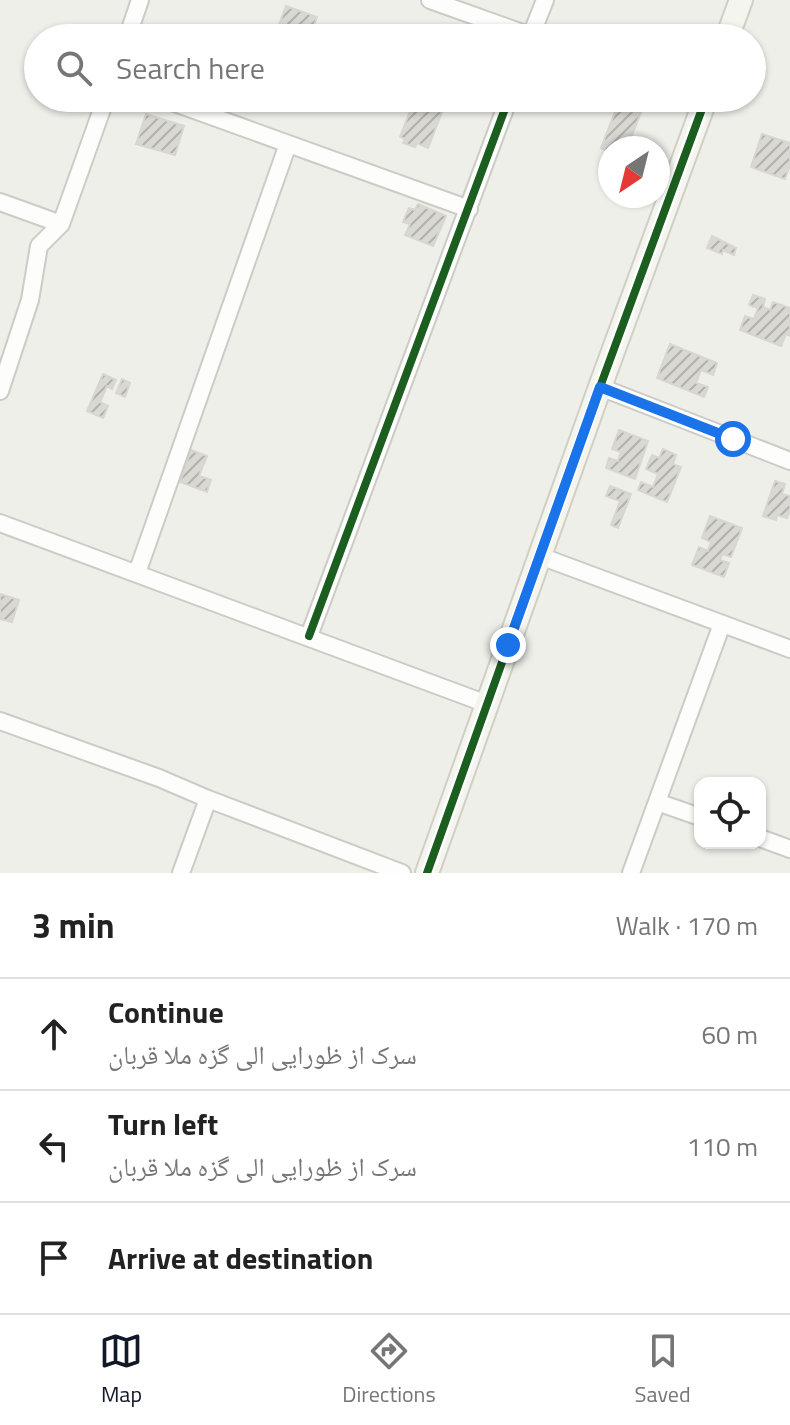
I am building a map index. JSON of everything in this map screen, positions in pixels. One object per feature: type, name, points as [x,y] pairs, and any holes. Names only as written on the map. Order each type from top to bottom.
[{"type":"street","points":[[132,24],[140,0]]},
{"type":"street","points":[[430,0],[495,24]]},
{"type":"street","points":[[535,24],[545,0]]},
{"type":"street","points":[[732,24],[741,0]]},
{"type":"street","points":[[0,391],[30,300],[39,246],[61,224],[101,112]]},
{"type":"street","points":[[200,112],[469,209]]},
{"type":"street","points":[[309,636],[504,112]]},
{"type":"street","points":[[427,873],[701,112]]},
{"type":"street","points":[[137,573],[288,144]]},
{"type":"street","points":[[0,202],[61,224]]},
{"type":"street","points":[[600,387],[789,457]]},
{"type":"street","points":[[0,523],[487,704]]},
{"type":"street","points":[[540,556],[790,649]]},
{"type":"street","points":[[631,873],[722,624]]},
{"type":"street","points":[[0,721],[159,778],[402,873]]},
{"type":"street","points":[[181,873],[208,799]]},
{"type":"street","points":[[657,802],[694,815]]},
{"type":"street","points":[[766,840],[790,849]]},
{"type":"building","points":[[286,6],[317,17],[314,24],[279,24]]},
{"type":"building","points":[[410,112],[442,112],[428,148],[417,143],[415,147],[403,143],[405,139],[400,137]]},
{"type":"building","points":[[615,112],[641,112],[632,136],[606,136]]},
{"type":"building","points":[[146,114],[184,126],[175,155],[136,144]]},
{"type":"building","points":[[762,134],[790,143],[790,165],[785,179],[751,167]]},
{"type":"building","points":[[418,204],[446,216],[433,246],[405,235],[410,224],[403,222],[409,208],[415,210]]},
{"type":"building","points":[[712,236],[736,248],[734,255],[707,248]]},
{"type":"building","points":[[753,295],[765,299],[763,307],[770,310],[773,302],[790,308],[790,336],[786,334],[781,346],[740,330],[745,316],[754,319],[758,308],[749,305]]},
{"type":"building","points":[[670,344],[717,363],[713,375],[701,370],[696,383],[708,387],[704,397],[657,378]]},
{"type":"building","points":[[103,374],[116,380],[112,389],[107,386],[100,402],[108,406],[103,418],[87,411]]},
{"type":"building","points":[[122,379],[130,383],[125,397],[116,393]]},
{"type":"building","points":[[619,430],[648,441],[635,479],[606,468],[609,458],[618,461],[621,452],[612,449]]},
{"type":"building","points":[[663,449],[676,455],[673,464],[681,467],[667,502],[638,490],[641,482],[653,487],[658,474],[646,469],[652,455],[659,458]]},
{"type":"building","points":[[191,450],[207,456],[199,476],[211,480],[207,492],[180,482]]},
{"type":"building","points":[[775,481],[785,484],[782,494],[790,496],[787,518],[777,515],[776,520],[763,516]]},
{"type":"building","points":[[610,486],[631,494],[618,528],[611,525],[620,501],[606,496]]},
{"type":"building","points":[[710,516],[742,528],[731,557],[722,554],[720,560],[729,563],[724,577],[692,565],[699,547],[708,551],[711,542],[702,538]]},
{"type":"building","points":[[0,594],[19,600],[12,622],[0,619]]},
{"type":"cycle path","points":[[309,636],[504,112]]},
{"type":"cycle path","points":[[427,873],[701,112]]},
{"type":"route","points":[[508,645],[600,387],[733,439]]}]
